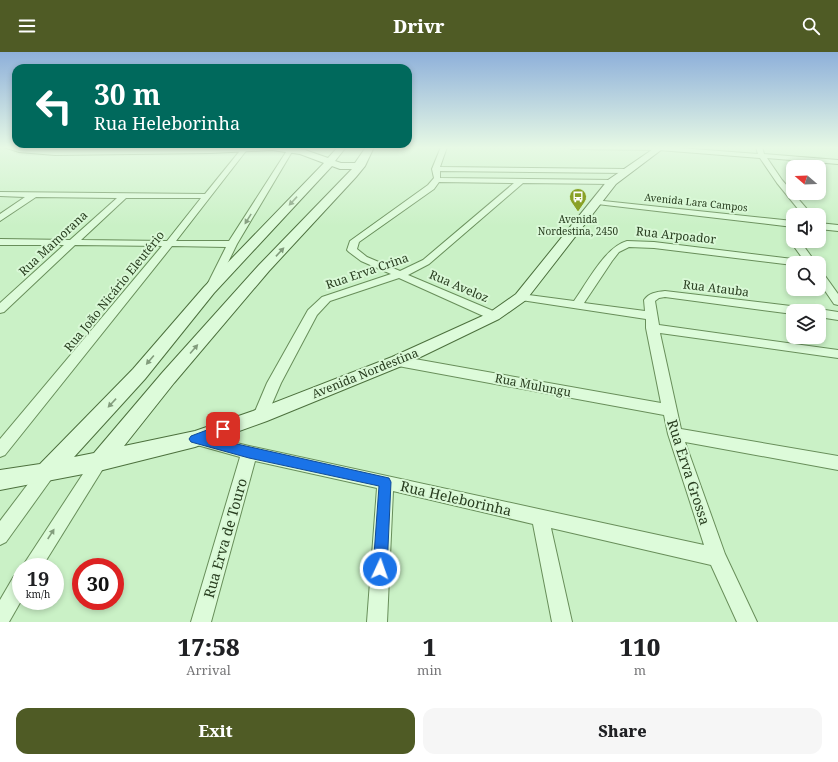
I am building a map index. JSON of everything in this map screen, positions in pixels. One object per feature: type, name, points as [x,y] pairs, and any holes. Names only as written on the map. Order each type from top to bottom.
[{"type":"street","name":"Rua João Nicário Eleutério","points":[[0,450],[225,174]]},
{"type":"street","points":[[210,290],[232,244],[275,174]]},
{"type":"street","points":[[0,536],[46,473],[139,374],[210,290],[320,174]]},
{"type":"street","points":[[37,558],[99,462],[187,356],[264,268],[354,174]]},
{"type":"street","points":[[436,174],[437,180],[612,182]]},
{"type":"street","name":"Avenida Nordestina","points":[[0,480],[46,473],[99,462],[195,439],[260,416],[398,361],[494,316],[520,296],[612,182],[623,174]]},
{"type":"street","points":[[774,174],[802,208]]},
{"type":"street","name":"Rua Aveloz","points":[[437,180],[422,193],[359,237],[352,247],[352,250],[358,256],[494,316]]},
{"type":"street","name":"Rua Erva Crina","points":[[260,416],[274,383],[312,313],[319,304],[331,297],[399,275],[426,262],[522,181]]},
{"type":"street","points":[[0,194],[208,196]]},
{"type":"street","points":[[0,218],[33,195]]},
{"type":"street","name":"Rua Mamorana","points":[[0,309],[123,196]]},
{"type":"street","name":"Avenida Lara Campos","points":[[597,202],[786,223]]},
{"type":"street","points":[[782,223],[786,228]]},
{"type":"street","points":[[826,227],[838,228]]},
{"type":"street","points":[[0,242],[232,244]]},
{"type":"street","name":"Rua Arpoador","points":[[577,304],[608,258],[616,250],[627,244],[654,245],[786,261]]},
{"type":"street","points":[[826,285],[838,302]]},
{"type":"street","name":"Rua Atauba","points":[[652,322],[649,300],[660,294],[786,309]]},
{"type":"street","points":[[520,296],[577,304],[652,322],[838,354]]},
{"type":"street","points":[[826,315],[838,316]]},
{"type":"street","name":"Rua Erva Grossa","points":[[652,322],[675,434],[717,557],[747,622]]},
{"type":"street","name":"Rua Mulungu","points":[[398,361],[669,410]]},
{"type":"street","points":[[675,434],[838,463]]},
{"type":"street","name":"Rua Heleborinha","points":[[195,439],[249,453],[717,557]]},
{"type":"street","name":"Rua Erva de Touro","points":[[201,622],[249,453]]},
{"type":"street","points":[[377,622],[385,482]]},
{"type":"street","points":[[540,517],[562,622]]},
{"type":"street","points":[[0,619],[12,598]]},
{"type":"place","name":"Avenida Nordestina, 2450","points":[[578,212]]},
{"type":"route","points":[[223,429],[195,439],[249,453],[385,482],[380,569]]}]
